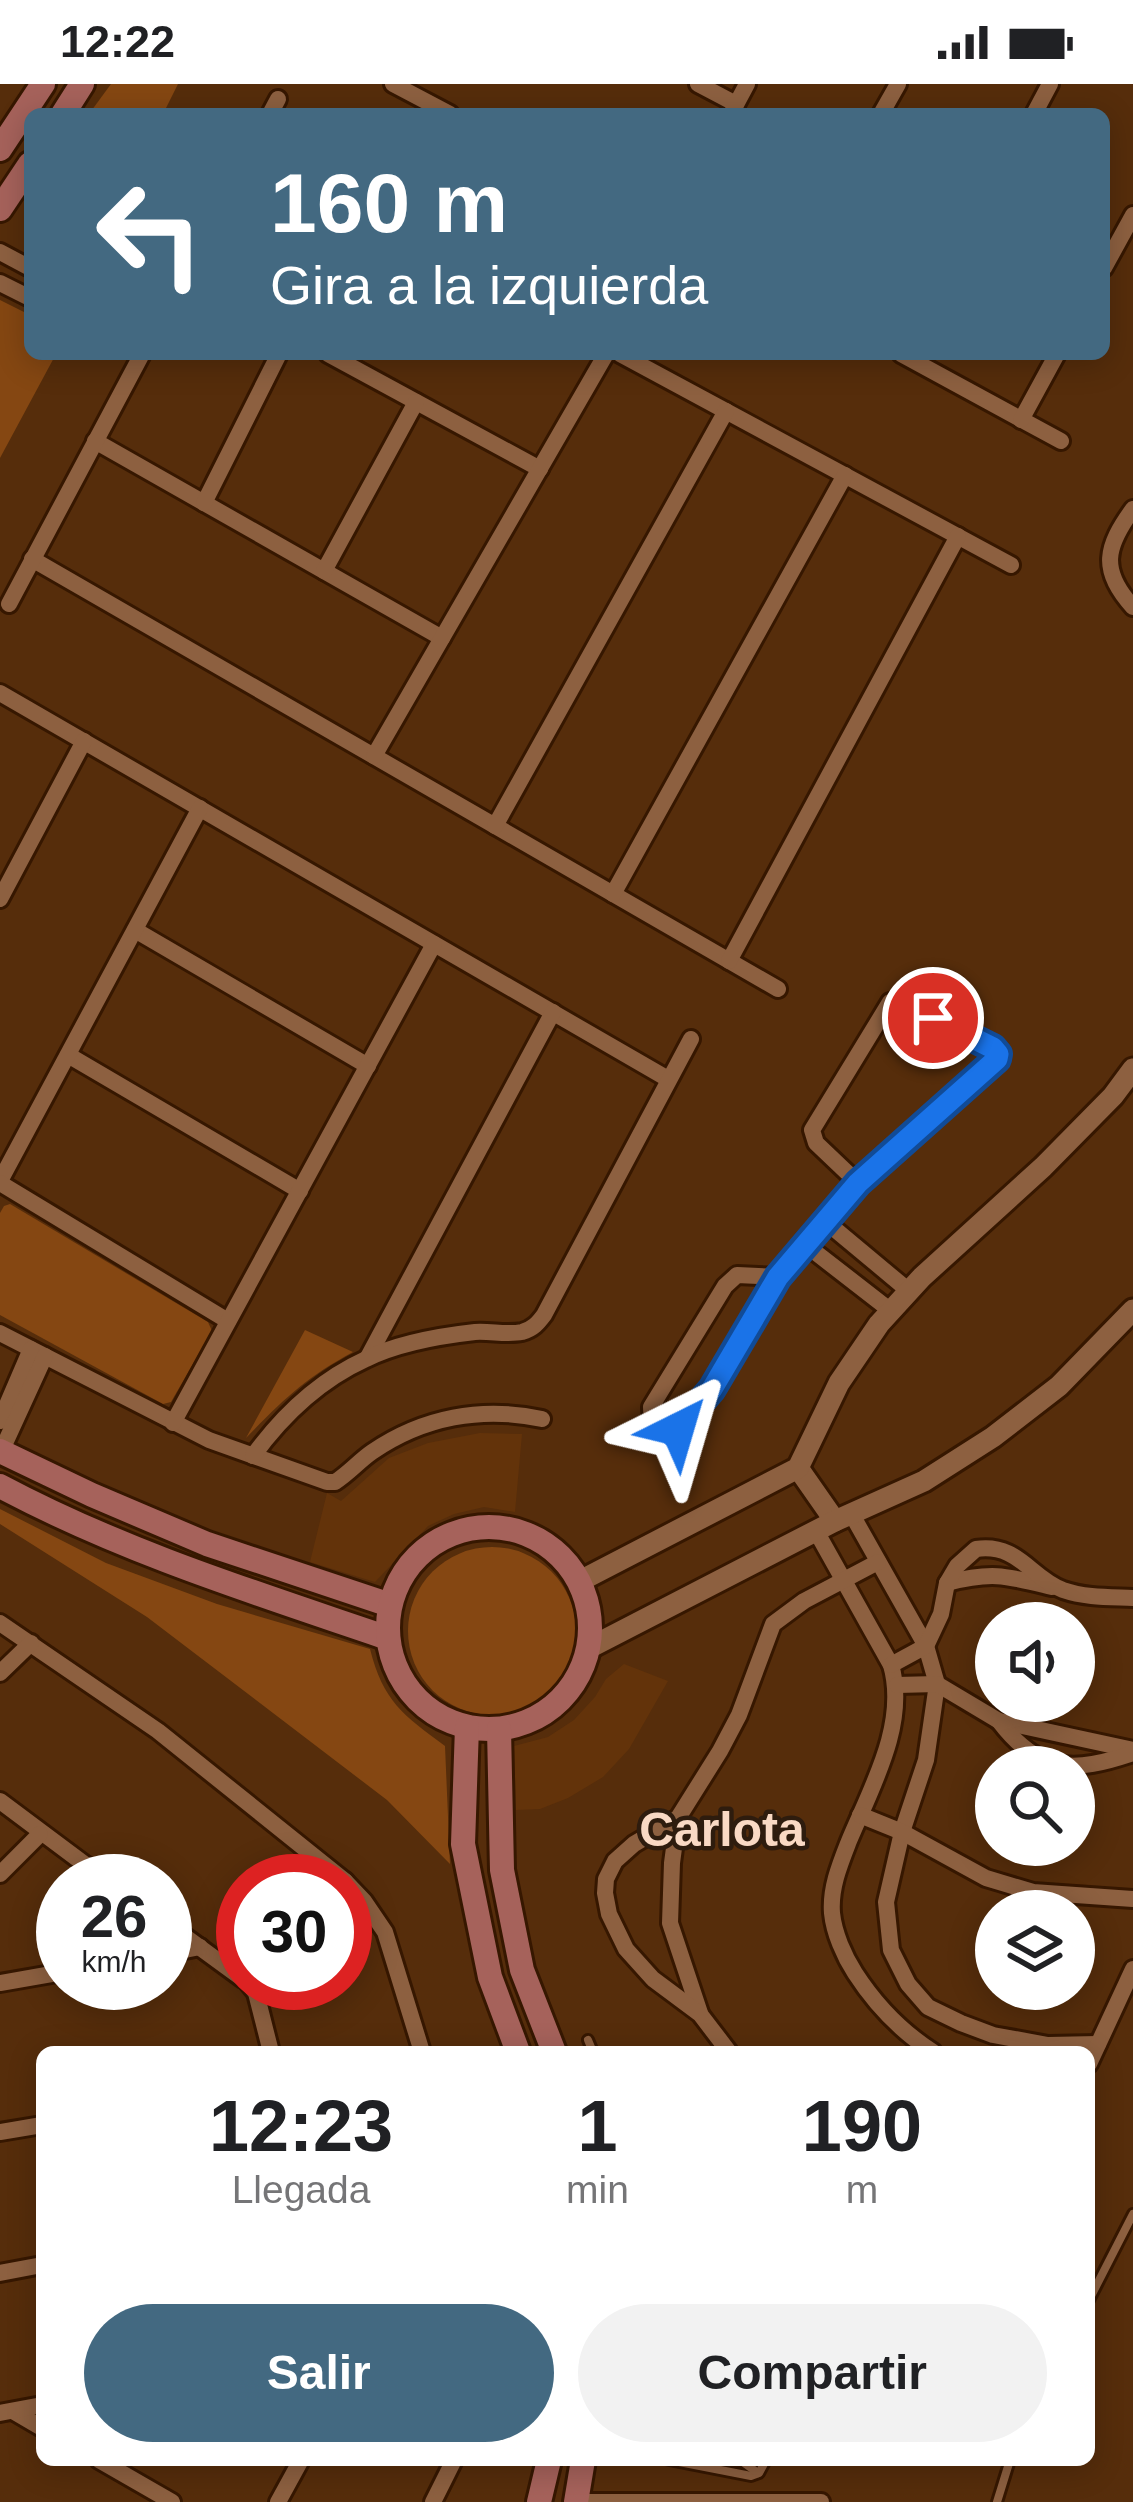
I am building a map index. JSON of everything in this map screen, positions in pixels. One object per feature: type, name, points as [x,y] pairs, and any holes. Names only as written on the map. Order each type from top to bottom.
[{"type":"main road","points":[[0,149],[24,113]]},
{"type":"main road","points":[[0,209],[24,173]]},
{"type":"main road","points":[[1,1451],[206,1544],[390,1605]]},
{"type":"main road","points":[[0,1486],[185,1570],[388,1638]]},
{"type":"main road","points":[[494,1526],[528,1534],[558,1552],[580,1581],[590,1613],[589,1648],[578,1678],[558,1703],[530,1721],[499,1729],[467,1726],[438,1715],[413,1695],[397,1668],[388,1638],[390,1605],[404,1573],[427,1547],[458,1530],[494,1526]]},
{"type":"main road","points":[[467,1726],[463,1844],[490,1976],[516,2046]]},
{"type":"main road","points":[[499,1729],[502,1870],[522,1970],[552,2046]]},
{"type":"main road","points":[[539,2502],[548,2466]]},
{"type":"main road","points":[[576,2502],[582,2466]]},
{"type":"street","points":[[393,84],[439,108]]},
{"type":"street","points":[[698,84],[732,108]]},
{"type":"street","points":[[1110,257],[1133,215]]},
{"type":"street","points":[[8,604],[137,360]]},
{"type":"street","points":[[204,503],[275,360]]},
{"type":"street","points":[[339,360],[540,469]]},
{"type":"street","points":[[374,756],[602,360]]},
{"type":"street","points":[[631,360],[1011,565]]},
{"type":"street","points":[[913,360],[1061,442]]},
{"type":"street","points":[[1021,420],[1054,360]]},
{"type":"street","points":[[324,571],[416,402]]},
{"type":"street","points":[[495,826],[726,411]]},
{"type":"street","points":[[95,441],[442,638]]},
{"type":"street","points":[[613,894],[845,476]]},
{"type":"street","points":[[1133,508],[1115,534],[1110,567],[1116,587],[1133,607]]},
{"type":"street","points":[[729,961],[958,536]]},
{"type":"street","points":[[32,559],[778,989]]},
{"type":"street","points":[[0,693],[668,1079]]},
{"type":"street","points":[[0,899],[85,741]]},
{"type":"street","points":[[200,808],[0,1182],[228,1322]]},
{"type":"street","points":[[135,930],[368,1066]]},
{"type":"street","points":[[173,1423],[434,944]]},
{"type":"street","points":[[778,1277],[743,1274],[731,1279],[651,1407],[658,1429],[678,1429],[704,1401],[778,1277],[858,1183],[997,1059],[996,1051],[899,1000],[890,1002],[812,1130],[816,1143],[858,1183]]},
{"type":"street","points":[[368,1357],[553,1012]]},
{"type":"street","points":[[253,1456],[289,1412],[368,1357],[447,1336],[533,1327],[544,1315],[691,1039]]},
{"type":"street","points":[[68,1055],[300,1191]]},
{"type":"street","points":[[580,1581],[798,1468],[839,1383],[879,1324],[980,1222],[1043,1167],[1133,1069]]},
{"type":"street","points":[[825,1221],[909,1291]]},
{"type":"street","points":[[806,1244],[891,1311]]},
{"type":"street","points":[[589,1648],[923,1481],[1059,1386],[1133,1310]]},
{"type":"street","points":[[0,1333],[173,1423],[320,1480],[335,1482],[377,1448],[420,1425],[485,1413],[542,1419]]},
{"type":"street","points":[[0,1421],[38,1353]]},
{"type":"street","points":[[1,1451],[38,1353]]},
{"type":"street","points":[[798,1468],[834,1522],[878,1562],[926,1646],[937,1684],[926,1760],[886,1902],[891,1950],[908,1984],[928,2007],[993,2035],[1048,2045],[1098,2044]]},
{"type":"street","points":[[834,1522],[845,1579],[897,1685],[890,1738],[839,1868],[832,1912],[839,1941],[866,1990],[924,2046]]},
{"type":"street","points":[[891,1665],[926,1646],[947,1583],[971,1551],[1001,1549],[1058,1588]]},
{"type":"street","points":[[724,2046],[700,2014],[670,1923],[678,1818],[739,1715],[773,1624],[804,1601],[878,1562]]},
{"type":"street","points":[[947,1583],[1000,1574],[1086,1596],[1133,1598]]},
{"type":"street","points":[[0,1623],[158,1731],[311,1854]]},
{"type":"street","points":[[0,1673],[31,1643]]},
{"type":"street","points":[[897,1685],[937,1684],[975,1707]]},
{"type":"street","points":[[1000,1722],[1016,1744],[1032,1755],[1064,1766],[1083,1766],[1133,1751]]},
{"type":"street","points":[[1003,1722],[1133,1751]]},
{"type":"street","points":[[0,1801],[69,1854]]},
{"type":"street","points":[[860,1815],[986,1878],[1033,1892],[1133,1899]]},
{"type":"street","points":[[678,1818],[646,1835],[616,1861],[608,1872],[605,1893],[616,1933],[638,1966],[700,2014]]},
{"type":"street","points":[[0,1874],[40,1834]]},
{"type":"street","points":[[372,1913],[385,1932],[420,2046]]},
{"type":"street","points":[[192,1941],[216,1959]]},
{"type":"street","points":[[192,1949],[200,1947]]},
{"type":"street","points":[[1095,2050],[1133,1969]]},
{"type":"street","points":[[0,1983],[36,1977]]},
{"type":"street","points":[[911,2037],[928,2007]]},
{"type":"street","points":[[260,2010],[269,2046]]},
{"type":"street","points":[[0,2132],[36,2126]]},
{"type":"street","points":[[0,2273],[36,2267]]},
{"type":"street","points":[[6,2412],[36,2406]]},
{"type":"street","points":[[6,2412],[36,2425]]},
{"type":"street","points":[[109,2466],[172,2502]]},
{"type":"street","points":[[278,2502],[299,2466]]},
{"type":"street","points":[[433,2502],[451,2466]]},
{"type":"street","points":[[576,2502],[821,2502]]},
{"type":"lane","points":[[588,2040],[590,2046]]},
{"type":"lane","points":[[1095,2288],[1133,2214]]},
{"type":"lane","points":[[700,2466],[751,2476],[763,2466]]},
{"type":"lane","points":[[749,2466],[759,2473]]},
{"type":"lane","points":[[997,2502],[1008,2466]]},
{"type":"shaded area","points":[[111,84],[178,84],[166,108],[93,108]]},
{"type":"shaded area","points":[[0,300],[24,312],[24,360],[53,360],[0,458]]},
{"type":"shaded area","points":[[10,1204],[208,1322],[212,1331],[171,1402],[163,1404],[0,1315],[0,1213]]},
{"type":"shaded area","points":[[305,1330],[353,1352],[296,1390],[246,1438]]},
{"type":"shaded area","points":[[480,1433],[522,1434],[515,1512],[484,1507],[428,1526],[375,1582],[310,1562],[327,1493],[341,1501],[389,1458],[428,1443]]},
{"type":"shaded area","points":[[0,1509],[106,1563],[217,1604],[370,1649],[388,1694],[445,1746],[450,1864],[387,1800],[147,1617],[0,1524]]},
{"type":"shaded area","points":[[492,1547],[524,1554],[551,1572],[569,1599],[576,1631],[569,1663],[551,1690],[524,1708],[492,1715],[460,1708],[433,1690],[415,1663],[408,1631],[415,1599],[433,1572],[460,1554]]},
{"type":"shaded area","points":[[624,1664],[668,1681],[629,1749],[603,1777],[568,1798],[540,1809],[516,1810],[514,1746],[548,1737],[574,1720]]},
{"type":"district","name":"Carlota","points":[[722,1829]]},
{"type":"route","points":[[678,1429],[712,1389],[778,1277],[858,1183],[997,1059],[993,1048],[933,1018]]}]
